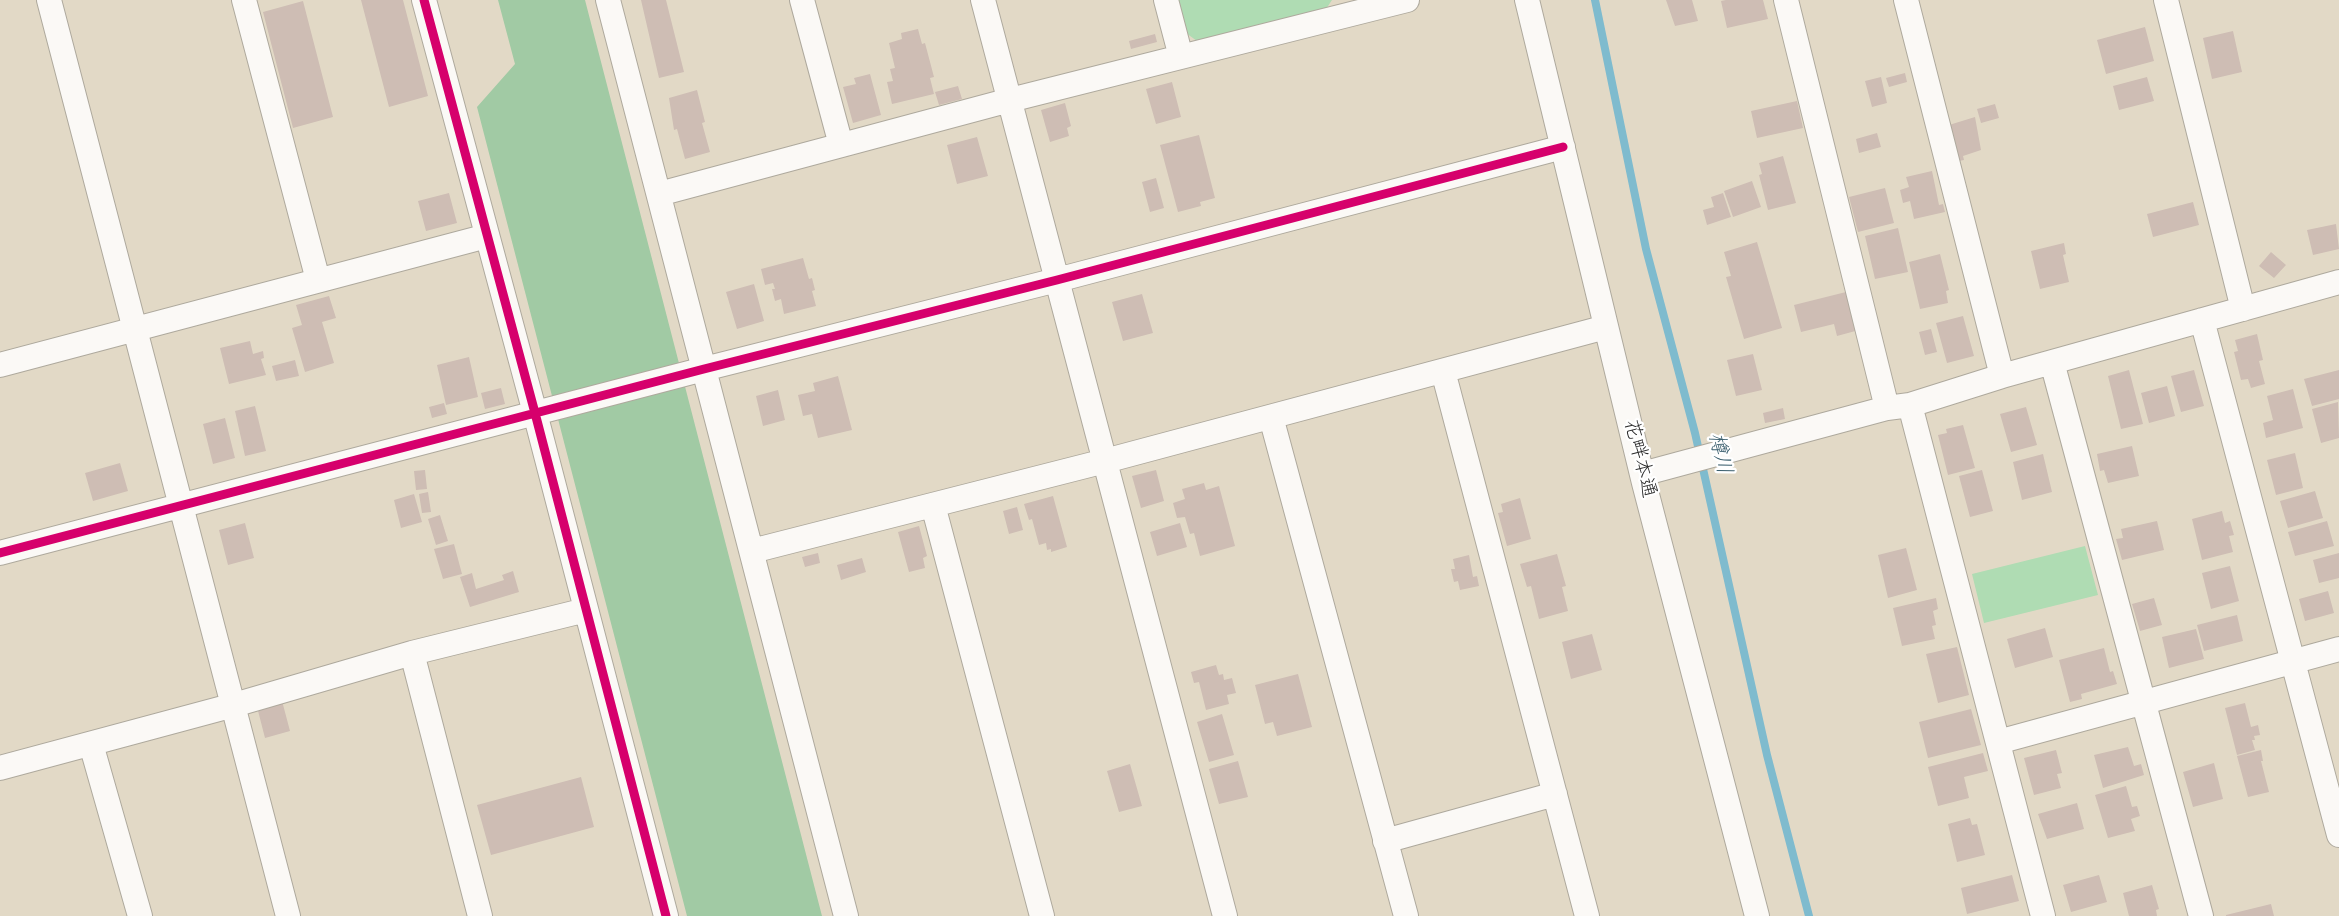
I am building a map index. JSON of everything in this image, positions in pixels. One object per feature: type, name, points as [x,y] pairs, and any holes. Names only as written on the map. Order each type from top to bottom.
[{"type":"street","points":[[49,0],[288,916]]},
{"type":"street","points":[[244,0],[318,280]]},
{"type":"street","points":[[424,0],[535,413],[666,916]]},
{"type":"street","points":[[609,0],[846,916]]},
{"type":"street","points":[[802,0],[841,145]]},
{"type":"street","points":[[983,0],[1226,916]]},
{"type":"street","points":[[1166,0],[1181,57]]},
{"type":"street","points":[[659,194],[1010,100],[1181,57],[1346,8],[1407,0]]},
{"type":"street","name":"花畔本通","points":[[1527,0],[1642,474],[1757,916]]},
{"type":"street","points":[[1786,0],[1898,407],[1998,742],[2043,916]]},
{"type":"street","points":[[1906,0],[2002,376]]},
{"type":"street","points":[[2166,0],[2243,309]]},
{"type":"street","points":[[0,553],[1563,147]]},
{"type":"street","points":[[0,365],[487,236]]},
{"type":"street","points":[[1642,474],[1898,407],[2339,282]]},
{"type":"street","points":[[2202,320],[2339,835]]},
{"type":"street","points":[[752,551],[1105,461],[1606,327]]},
{"type":"street","points":[[2052,362],[2201,916]]},
{"type":"street","points":[[1443,371],[1587,916]]},
{"type":"street","points":[[1270,417],[1406,916]]},
{"type":"street","points":[[933,505],[1042,916]]},
{"type":"street","points":[[0,768],[234,705],[412,653],[586,610]]},
{"type":"street","points":[[1998,742],[2339,649]]},
{"type":"street","points":[[412,653],[480,916]]},
{"type":"street","points":[[91,744],[140,916]]},
{"type":"street","points":[[1385,841],[1555,794]]},
{"type":"green space","points":[[498,0],[585,0],[822,916],[687,916],[477,107],[515,64]]},
{"type":"green space","points":[[1178,0],[1332,0],[1326,9],[1197,41],[1186,33]]},
{"type":"green space","points":[[2085,546],[2098,595],[1984,623],[1972,574]]},
{"type":"building","points":[[361,0],[403,0],[428,96],[389,107]]},
{"type":"building","points":[[641,0],[666,0],[684,72],[659,78]]},
{"type":"building","points":[[1666,0],[1692,0],[1698,21],[1675,26]]},
{"type":"building","points":[[1763,0],[1768,19],[1727,28],[1721,1]]},
{"type":"building","points":[[303,1],[333,117],[293,128],[263,12]]},
{"type":"building","points":[[2145,27],[2154,61],[2106,74],[2097,40]]},
{"type":"building","points":[[918,29],[922,44],[925,43],[934,77],[930,78],[934,94],[892,104],[887,82],[893,81],[890,69],[895,68],[889,43],[902,39],[901,33]]},
{"type":"building","points":[[2233,31],[2242,72],[2212,79],[2203,38]]},
{"type":"building","points":[[1155,34],[1157,42],[1131,49],[1129,41]]},
{"type":"building","points":[[1905,73],[1907,82],[1889,87],[1886,78]]},
{"type":"building","points":[[870,74],[881,115],[853,123],[843,87],[856,84],[854,78]]},
{"type":"building","points":[[1881,77],[1887,103],[1872,107],[1865,81]]},
{"type":"building","points":[[2147,77],[2154,101],[2119,110],[2113,86]]},
{"type":"building","points":[[1172,82],[1181,117],[1156,124],[1146,89]]},
{"type":"building","points":[[958,86],[962,99],[939,105],[935,92]]},
{"type":"building","points":[[697,90],[705,122],[702,123],[710,152],[685,159],[677,129],[674,130],[669,98]]},
{"type":"building","points":[[1797,101],[1803,128],[1757,138],[1751,111]]},
{"type":"building","points":[[1065,103],[1071,126],[1067,128],[1069,136],[1050,142],[1041,110]]},
{"type":"building","points":[[1995,104],[1999,118],[1981,123],[1977,109]]},
{"type":"building","points":[[1975,117],[1981,150],[1963,156],[1964,160],[1954,162],[1949,125]]},
{"type":"building","points":[[1877,133],[1881,147],[1859,153],[1856,139]]},
{"type":"building","points":[[1199,135],[1215,198],[1200,202],[1201,206],[1178,212],[1160,145]]},
{"type":"building","points":[[977,137],[988,176],[957,184],[947,145]]},
{"type":"building","points":[[1783,156],[1796,203],[1768,210],[1759,175],[1762,174],[1759,163]]},
{"type":"building","points":[[1932,171],[1939,205],[1943,204],[1945,212],[1914,219],[1910,201],[1903,203],[1900,190],[1909,187],[1906,177]]},
{"type":"building","points":[[1156,178],[1164,208],[1150,212],[1142,182]]},
{"type":"building","points":[[1752,181],[1761,207],[1733,217],[1724,191]]},
{"type":"building","points":[[1885,188],[1894,223],[1858,232],[1849,197]]},
{"type":"building","points":[[449,193],[457,223],[426,231],[418,201]]},
{"type":"building","points":[[1723,193],[1731,217],[1707,225],[1703,210],[1714,207],[1711,197]]},
{"type":"building","points":[[2193,202],[2199,225],[2153,237],[2147,214]]},
{"type":"building","points":[[2336,224],[2339,249],[2313,255],[2307,230]]},
{"type":"building","points":[[1898,228],[1908,272],[1875,279],[1865,236]]},
{"type":"building","points":[[1757,242],[1782,328],[1744,339],[1726,277],[1731,276],[1724,252]]},
{"type":"building","points":[[2064,243],[2066,254],[2063,255],[2069,282],[2040,289],[2031,251]]},
{"type":"building","points":[[2271,252],[2286,265],[2274,278],[2259,266]]},
{"type":"building","points":[[1940,254],[1949,290],[1946,291],[1948,303],[1920,309],[1909,262]]},
{"type":"building","points":[[803,258],[809,279],[812,278],[815,290],[812,291],[816,306],[784,314],[781,299],[775,301],[773,283],[765,285],[761,269]]},
{"type":"building","points":[[754,284],[764,321],[737,329],[726,292]]},
{"type":"building","points":[[1850,291],[1859,330],[1837,336],[1834,324],[1801,332],[1794,305]]},
{"type":"building","points":[[1142,294],[1153,333],[1123,341],[1112,302]]},
{"type":"building","points":[[329,296],[336,318],[322,322],[334,363],[305,372],[292,328],[302,325],[296,305]]},
{"type":"building","points":[[1963,316],[1974,356],[1947,363],[1936,323]]},
{"type":"building","points":[[1931,329],[1937,352],[1925,355],[1919,332]]},
{"type":"building","points":[[2257,334],[2263,360],[2259,361],[2265,384],[2251,388],[2248,379],[2241,380],[2234,352],[2238,351],[2235,340]]},
{"type":"building","points":[[250,341],[253,354],[263,351],[264,358],[261,359],[266,375],[229,384],[220,348]]},
{"type":"building","points":[[1753,354],[1762,390],[1736,396],[1727,360]]},
{"type":"building","points":[[469,357],[478,397],[446,405],[437,365]]},
{"type":"building","points":[[295,360],[299,376],[276,381],[272,366]]},
{"type":"building","points":[[2129,370],[2143,424],[2121,429],[2108,376]]},
{"type":"building","points":[[2194,370],[2204,406],[2181,412],[2171,376]]},
{"type":"building","points":[[2339,370],[2339,399],[2312,406],[2304,379]]},
{"type":"building","points":[[838,376],[852,430],[818,438],[812,414],[803,416],[798,395],[815,391],[813,383]]},
{"type":"building","points":[[2167,386],[2175,416],[2149,423],[2141,393]]},
{"type":"building","points":[[501,388],[505,404],[485,409],[481,393]]},
{"type":"building","points":[[2293,389],[2303,428],[2266,438],[2263,423],[2273,420],[2267,396]]},
{"type":"building","points":[[778,390],[785,420],[763,426],[756,396]]},
{"type":"building","points":[[2338,402],[2339,438],[2321,443],[2312,409]]},
{"type":"building","points":[[444,403],[447,414],[432,418],[429,407]]},
{"type":"building","points":[[255,406],[266,451],[245,456],[235,411]]},
{"type":"building","points":[[2026,407],[2037,445],[2011,452],[2000,414]]},
{"type":"building","points":[[1783,408],[1785,419],[1765,423],[1763,413]]},
{"type":"building","points":[[225,418],[235,458],[213,464],[203,424]]},
{"type":"building","points":[[1963,425],[1975,468],[1948,475],[1938,435],[1947,433],[1946,429]]},
{"type":"building","points":[[2132,446],[2139,476],[2108,483],[2104,470],[2100,471],[2097,454]]},
{"type":"building","points":[[2295,453],[2303,488],[2276,495],[2267,460]]},
{"type":"building","points":[[2043,454],[2052,492],[2022,500],[2013,462]]},
{"type":"building","points":[[120,463],[128,491],[93,501],[85,473]]},
{"type":"building","points":[[425,470],[427,489],[416,490],[414,471]]},
{"type":"building","points":[[1156,470],[1164,501],[1141,508],[1132,476]]},
{"type":"building","points":[[1982,470],[1993,511],[1970,517],[1959,476]]},
{"type":"building","points":[[1204,483],[1206,490],[1219,486],[1235,546],[1200,556],[1194,533],[1190,534],[1185,517],[1177,518],[1173,503],[1185,499],[1182,489]]},
{"type":"building","points":[[2315,491],[2323,518],[2288,528],[2280,501]]},
{"type":"building","points":[[428,492],[431,512],[422,513],[419,494]]},
{"type":"building","points":[[414,494],[422,522],[401,528],[394,500]]},
{"type":"building","points":[[1053,496],[1067,547],[1051,552],[1051,549],[1047,550],[1046,543],[1039,545],[1032,519],[1029,520],[1024,504]]},
{"type":"building","points":[[1520,498],[1531,539],[1507,546],[1498,513],[1503,512],[1501,504]]},
{"type":"building","points":[[1017,507],[1023,530],[1009,534],[1003,511]]},
{"type":"building","points":[[2222,511],[2225,523],[2230,521],[2234,535],[2229,536],[2233,552],[2202,560],[2192,519]]},
{"type":"building","points":[[440,515],[448,541],[436,545],[428,519]]},
{"type":"building","points":[[2157,521],[2164,550],[2122,560],[2116,539],[2123,538],[2121,529]]},
{"type":"building","points":[[2327,521],[2334,546],[2295,556],[2288,532]]},
{"type":"building","points":[[245,523],[254,558],[228,565],[219,530]]},
{"type":"building","points":[[1180,523],[1187,547],[1157,556],[1150,532]]},
{"type":"building","points":[[919,526],[927,556],[923,558],[925,568],[909,572],[898,532]]},
{"type":"building","points":[[454,544],[462,574],[443,579],[434,549]]},
{"type":"building","points":[[1906,548],[1917,590],[1888,598],[1878,555]]},
{"type":"building","points":[[818,553],[820,563],[805,567],[802,557]]},
{"type":"building","points":[[2339,553],[2339,578],[2319,583],[2313,560]]},
{"type":"building","points":[[1557,554],[1566,586],[1562,587],[1568,611],[1539,619],[1531,586],[1527,587],[1520,564]]},
{"type":"building","points":[[1469,555],[1473,577],[1477,576],[1479,586],[1460,590],[1458,581],[1454,582],[1451,569],[1455,569],[1453,559]]},
{"type":"building","points":[[862,558],[866,572],[841,580],[837,565]]},
{"type":"building","points":[[2230,566],[2239,601],[2211,609],[2202,573]]},
{"type":"building","points":[[513,571],[519,592],[470,607],[460,577],[472,573],[476,589],[504,580],[502,575]]},
{"type":"building","points":[[2328,591],[2334,613],[2305,621],[2299,599]]},
{"type":"building","points":[[1936,598],[1938,609],[1933,611],[1936,625],[1932,626],[1935,639],[1902,646],[1893,608]]},
{"type":"building","points":[[2154,598],[2162,625],[2140,631],[2132,604]]},
{"type":"building","points":[[2237,615],[2243,641],[2204,651],[2197,625]]},
{"type":"building","points":[[2045,628],[2053,657],[2015,668],[2007,639]]},
{"type":"building","points":[[2196,629],[2204,659],[2169,668],[2162,637]]},
{"type":"building","points":[[1592,634],[1602,670],[1571,679],[1562,642]]},
{"type":"building","points":[[1957,647],[1969,695],[1938,703],[1926,654]]},
{"type":"building","points":[[2104,648],[2110,672],[2113,671],[2117,684],[2081,694],[2082,699],[2070,702],[2059,660]]},
{"type":"building","points":[[1216,665],[1219,675],[1223,674],[1224,680],[1232,678],[1236,693],[1227,695],[1229,704],[1206,710],[1199,682],[1194,683],[1191,672]]},
{"type":"building","points":[[1298,674],[1312,727],[1277,736],[1273,722],[1265,724],[1255,685]]},
{"type":"building","points":[[281,697],[290,731],[265,738],[256,703]]},
{"type":"building","points":[[2245,703],[2251,727],[2258,725],[2260,735],[2254,736],[2255,740],[2252,740],[2255,750],[2237,755],[2225,708]]},
{"type":"building","points":[[1971,709],[1981,745],[1928,758],[1919,722]]},
{"type":"building","points":[[1222,714],[1234,755],[1209,762],[1197,722]]},
{"type":"building","points":[[2128,747],[2134,766],[2141,764],[2144,775],[2103,788],[2094,755]]},
{"type":"building","points":[[2056,750],[2062,773],[2057,774],[2061,788],[2034,795],[2024,758]]},
{"type":"building","points":[[2261,750],[2263,761],[2261,761],[2269,792],[2248,797],[2237,756]]},
{"type":"building","points":[[1983,753],[1988,771],[1964,777],[1969,798],[1938,806],[1928,767]]},
{"type":"building","points":[[1238,761],[1248,797],[1219,804],[1209,769]]},
{"type":"building","points":[[2214,763],[2223,799],[2193,807],[2183,772]]},
{"type":"building","points":[[1130,764],[1142,806],[1119,812],[1107,771]]},
{"type":"building","points":[[581,777],[594,827],[491,855],[477,805]]},
{"type":"building","points":[[2126,786],[2132,807],[2137,806],[2140,816],[2131,819],[2135,831],[2108,838],[2095,795]]},
{"type":"building","points":[[2077,803],[2084,829],[2047,839],[2038,814]]},
{"type":"building","points":[[1970,818],[1972,825],[1977,824],[1985,855],[1957,862],[1948,824]]},
{"type":"building","points":[[2012,875],[2019,901],[1967,914],[1961,888]]},
{"type":"building","points":[[2099,875],[2107,902],[2071,912],[2063,885]]},
{"type":"building","points":[[2152,885],[2159,909],[2156,910],[2157,916],[2129,916],[2123,893]]},
{"type":"building","points":[[2271,904],[2274,916],[2226,916],[2226,915]]},
{"type":"waterway","name":"樽川","points":[[1595,0],[1646,249],[1695,433],[1767,755],[1809,916]]},
{"type":"cycle path","points":[[424,0],[535,413],[666,916]]},
{"type":"cycle path","points":[[0,553],[1563,147]]}]
